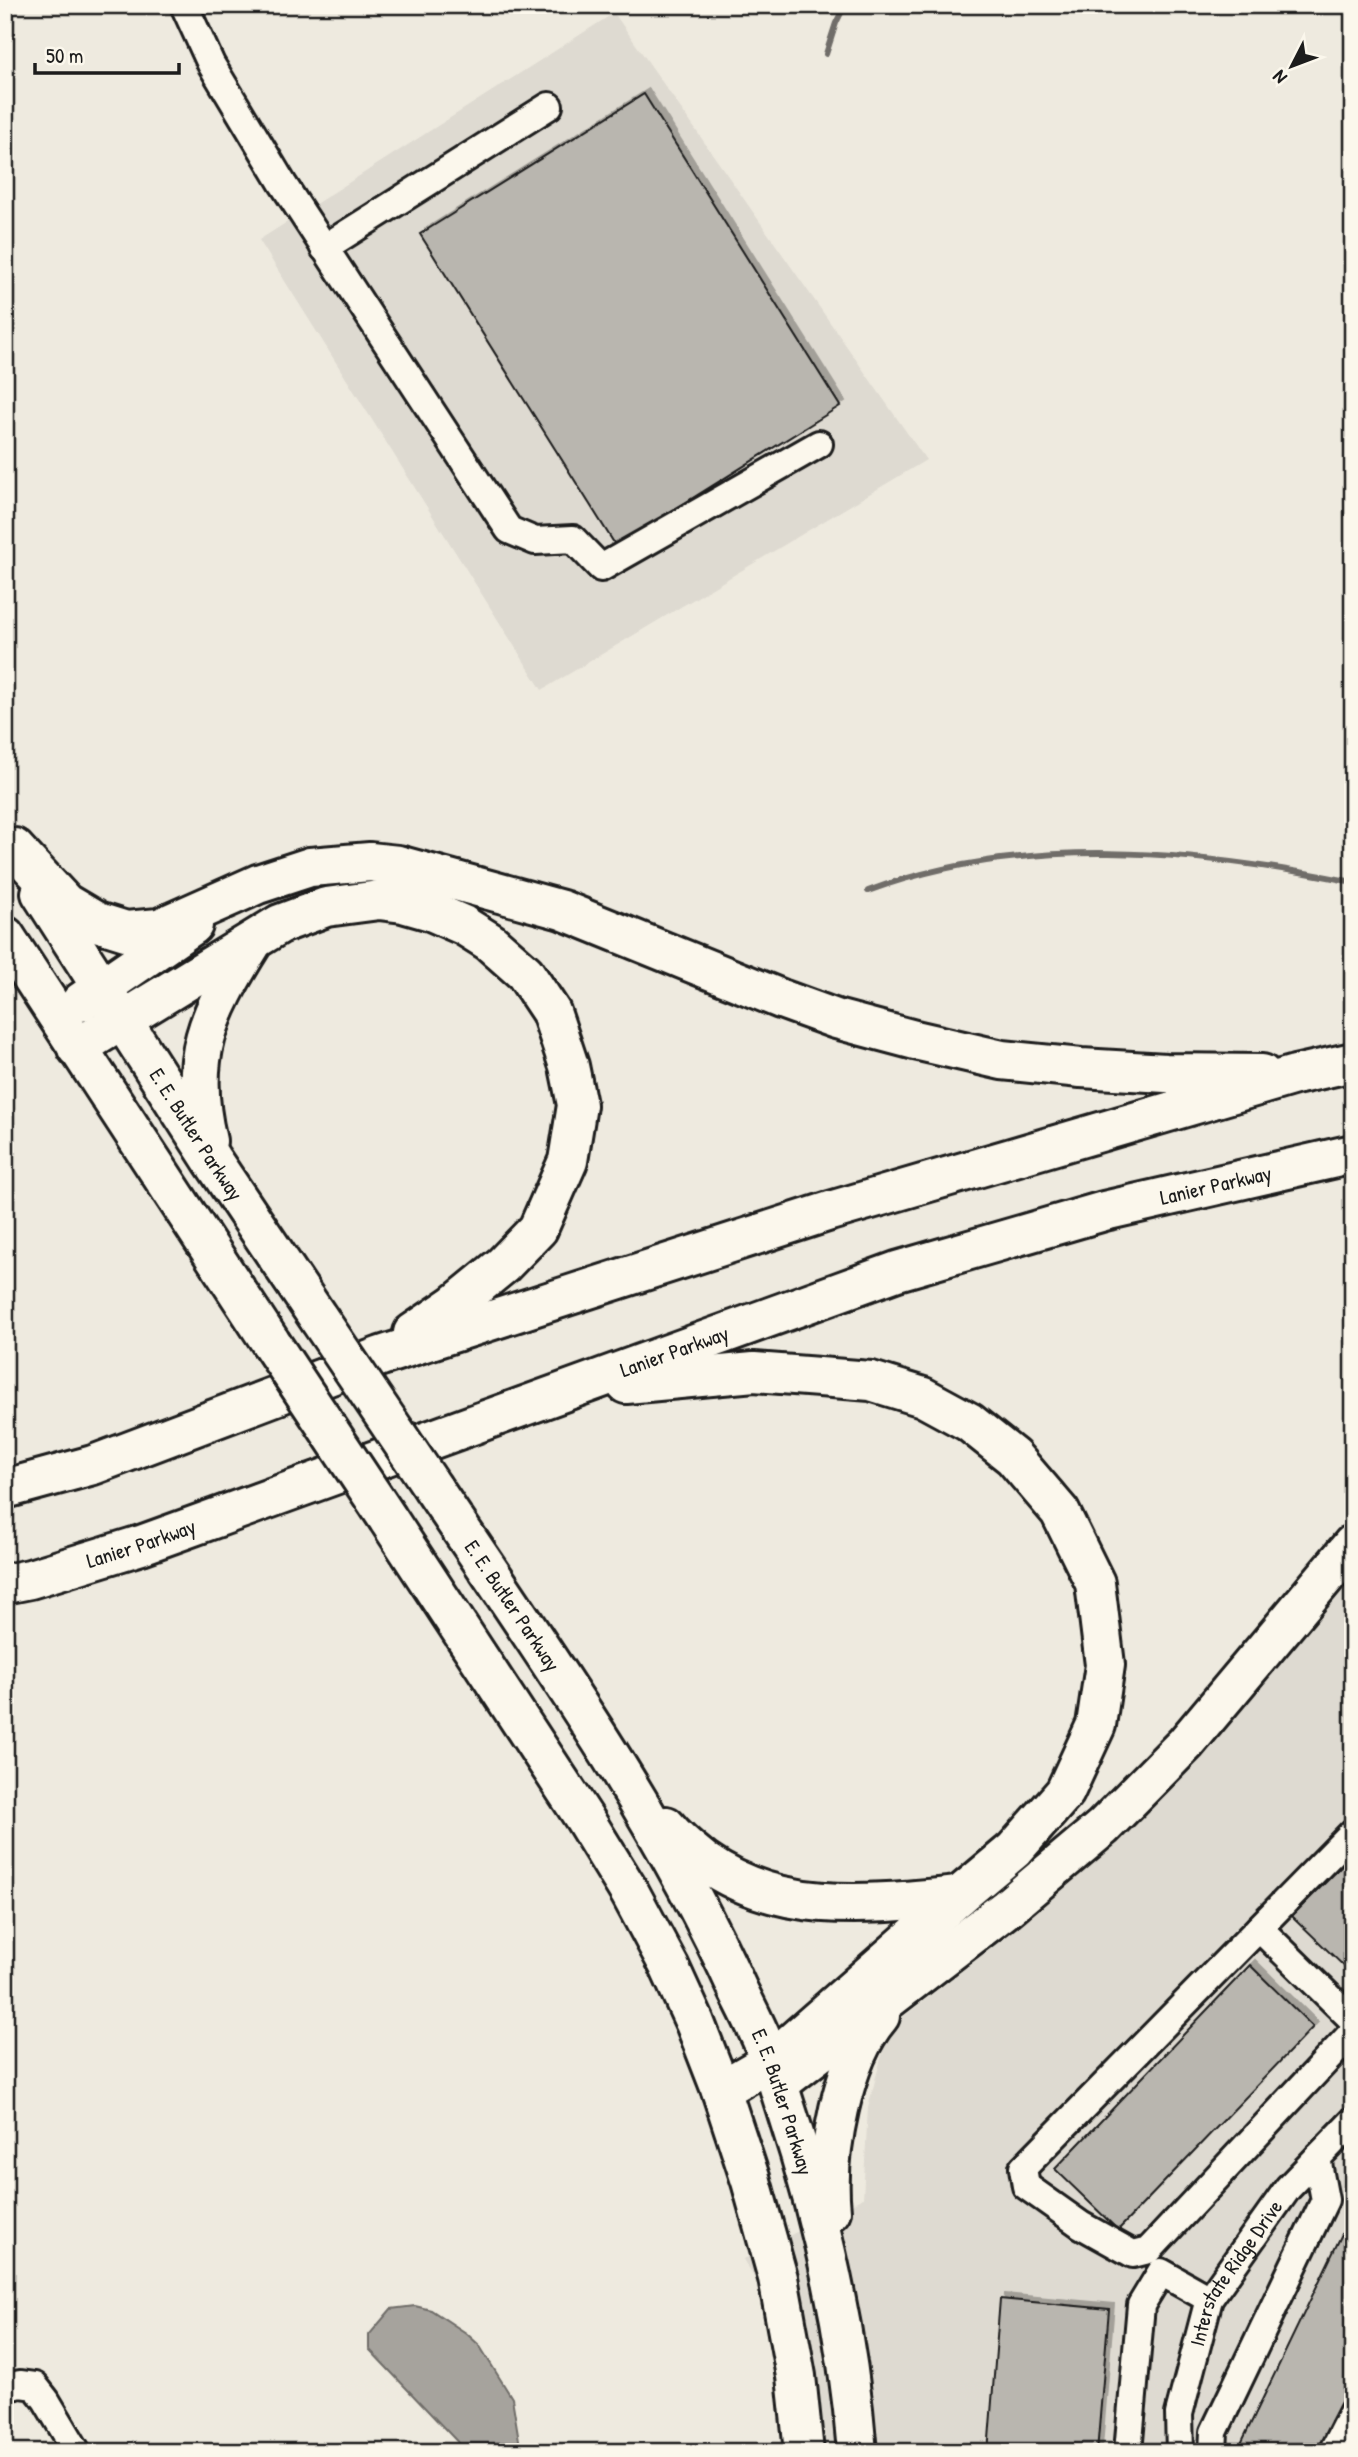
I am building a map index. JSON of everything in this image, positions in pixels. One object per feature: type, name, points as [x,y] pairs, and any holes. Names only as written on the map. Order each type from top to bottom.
[{"type":"highway","points":[[9,840],[65,903],[97,922],[125,930],[159,928],[258,884],[310,867],[370,862],[398,864],[562,910],[781,999],[836,1019],[915,1040],[1002,1060],[1081,1068],[1166,1073],[1295,1075]]},
{"type":"highway","name":"E. E. Butler Parkway","points":[[9,840],[212,1160],[587,1720],[651,1821],[690,1890],[774,2073],[803,2160],[842,2325],[857,2452]]},
{"type":"highway","points":[[113,1004],[186,931],[231,896]]},
{"type":"highway","points":[[67,1033],[113,1004],[254,940],[280,924],[348,902],[403,902],[431,911],[463,925],[490,942],[525,973],[551,1012],[569,1066],[577,1105],[568,1161],[538,1229],[503,1265],[454,1305],[381,1356]]},
{"type":"highway","points":[[5,936],[584,1818],[630,1893],[674,1977],[723,2097],[751,2181],[778,2278],[796,2376],[804,2452]]},
{"type":"highway","points":[[212,1160],[199,1096],[199,1061],[206,1031],[221,995],[254,940]]},
{"type":"highway","points":[[5,1489],[93,1465],[381,1356],[830,1211],[1295,1075],[1353,1062]]},
{"type":"highway","name":"Lanier Parkway","points":[[5,1584],[141,1545],[897,1271],[1104,1211],[1353,1154]]},
{"type":"highway","points":[[576,1388],[754,1372],[871,1381],[922,1397],[969,1422],[1013,1457],[1060,1512],[1095,1583],[1105,1665],[1096,1725],[1065,1792],[1014,1850],[959,1896],[774,2073]]},
{"type":"highway","points":[[723,2097],[774,2073],[904,1989],[1007,1908],[1103,1826],[1186,1743],[1353,1544]]},
{"type":"highway","points":[[587,1720],[678,1842],[718,1871],[760,1892],[846,1905],[959,1896]]},
{"type":"highway","points":[[842,2325],[828,2187],[833,2135],[842,2096],[856,2057],[873,2024],[904,1989]]},
{"type":"street","points":[[184,5],[211,64],[283,184],[509,530],[535,541],[573,539],[601,568],[819,444]]},
{"type":"street","points":[[324,248],[550,106]]},
{"type":"street","points":[[1209,2299],[1155,2261],[1133,2254],[1081,2225],[1026,2186],[1023,2168],[1353,1832]]},
{"type":"street","points":[[1259,1928],[1353,2020]]},
{"type":"street","points":[[1128,2452],[1141,2305],[1155,2261],[1353,2032]]},
{"type":"street","name":"Interstate Ridge Drive","points":[[1180,2452],[1179,2414],[1209,2299],[1288,2188],[1353,2122]]},
{"type":"street","points":[[1213,2452],[1214,2432],[1325,2200],[1317,2158]]},
{"type":"street","points":[[5,2388],[20,2384],[35,2386],[77,2452]]},
{"type":"street","points":[[1332,2452],[1353,2411]]},
{"type":"shaded area","points":[[614,13],[926,460],[542,690],[259,240]]},
{"type":"shaded area","points":[[1353,1570],[1353,2452],[813,2452],[802,2365],[744,2259],[863,2198],[868,2107],[889,2028],[1021,1925],[1171,1781]]},
{"type":"shaded area","points":[[415,2306],[431,2310],[479,2345],[512,2398],[521,2452],[467,2452],[369,2349],[369,2335],[391,2309]]},
{"type":"building","points":[[644,94],[840,406],[616,546],[420,234]]},
{"type":"building","points":[[1353,1855],[1353,1975],[1292,1916]]},
{"type":"building","points":[[1250,1965],[1313,2027],[1118,2230],[1055,2169]]},
{"type":"building","points":[[1353,2211],[1353,2383],[1319,2452],[1237,2452]]},
{"type":"building","points":[[1000,2299],[1109,2309],[1097,2452],[988,2452]]},
{"type":"waterway","points":[[826,54],[845,5]]},
{"type":"waterway","points":[[868,891],[927,873],[986,861],[1109,853],[1232,862],[1353,882]]}]
